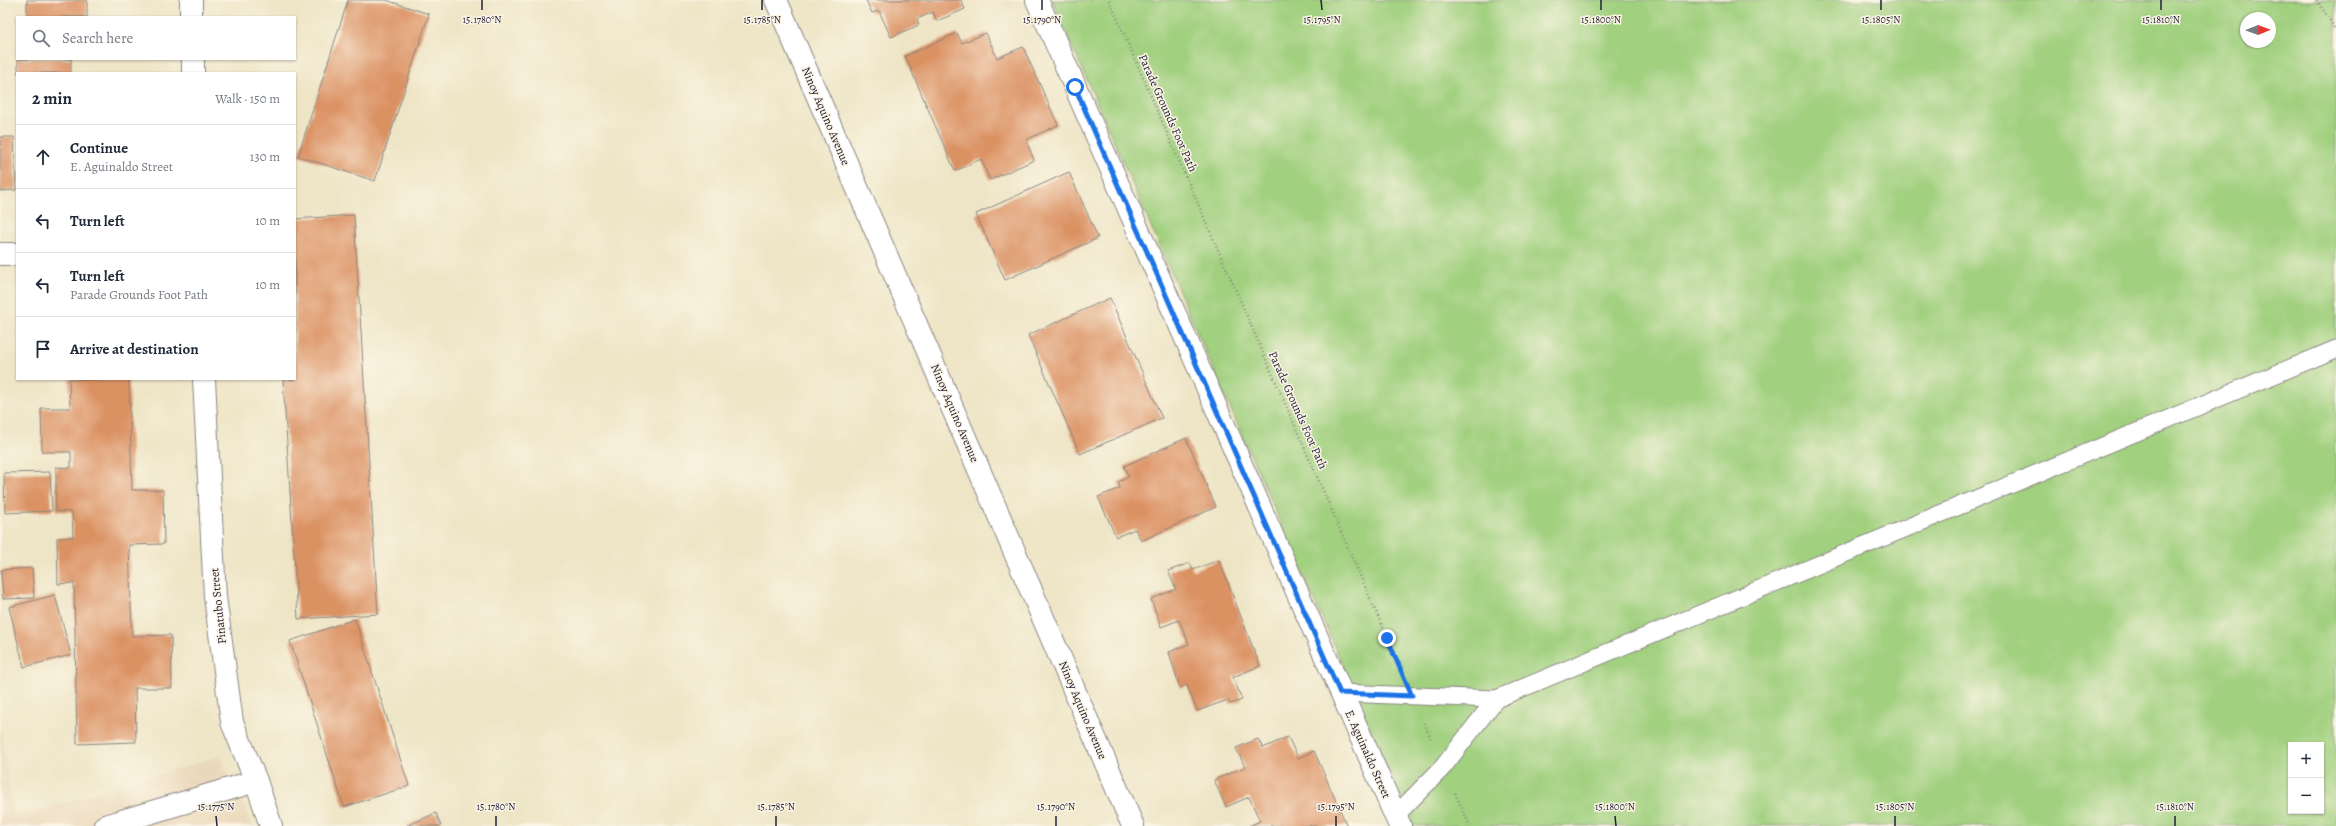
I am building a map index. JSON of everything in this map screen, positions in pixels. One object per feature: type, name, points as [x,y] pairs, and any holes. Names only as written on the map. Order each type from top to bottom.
[{"type":"street","points":[[191,0],[191,16]]},
{"type":"street","name":"Ninoy Aquino Avenue","points":[[776,0],[1134,826]]},
{"type":"street","name":"E. Aguinaldo Street","points":[[1037,0],[1340,693],[1398,821]]},
{"type":"street","points":[[193,60],[193,72]]},
{"type":"street","points":[[0,254],[16,254]]},
{"type":"street","name":"Pinatubo Street","points":[[204,380],[215,597],[232,722],[256,781],[271,826]]},
{"type":"street","points":[[105,826],[256,781]]},
{"type":"lane","points":[[1340,693],[1496,699],[2336,349]]},
{"type":"lane","points":[[1398,821],[1443,767],[1496,699]]},
{"type":"path","name":"Parade Grounds Foot Path","points":[[1110,0],[1412,696],[1470,826]]},
{"type":"path","points":[[2317,0],[2336,30]]},
{"type":"shaded area","points":[[0,723],[14,818],[220,756],[253,826],[0,826]]},
{"type":"green space","points":[[1052,0],[2336,0],[2336,826],[1413,826]]},
{"type":"building","points":[[27,0],[87,0],[87,16],[27,16]]},
{"type":"building","points":[[348,0],[386,0],[429,14],[375,181],[298,156]]},
{"type":"building","points":[[866,0],[961,0],[965,9],[937,21],[933,12],[917,19],[919,25],[891,37],[879,11],[872,13]]},
{"type":"building","points":[[957,33],[962,43],[986,33],[997,58],[1023,47],[1058,125],[1026,140],[1034,160],[990,180],[981,159],[955,171],[905,56]]},
{"type":"building","points":[[18,60],[71,60],[71,72],[18,72]]},
{"type":"building","points":[[0,137],[14,137],[16,190],[0,191]]},
{"type":"building","points":[[1069,172],[1098,238],[1005,280],[976,214]]},
{"type":"building","points":[[354,215],[378,614],[298,619],[283,380],[296,380],[296,219]]},
{"type":"building","points":[[1110,298],[1162,418],[1080,454],[1028,335]]},
{"type":"building","points":[[69,380],[129,380],[132,490],[163,490],[164,544],[129,545],[132,636],[171,635],[172,688],[135,688],[136,742],[77,744],[74,583],[58,584],[57,538],[73,537],[72,512],[56,511],[56,467],[71,468],[71,452],[42,452],[41,408],[70,408]]},
{"type":"building","points":[[1186,438],[1216,507],[1141,541],[1135,529],[1116,537],[1098,497],[1120,488],[1118,482],[1129,477],[1124,466]]},
{"type":"building","points":[[50,472],[52,511],[5,513],[4,473]]},
{"type":"building","points":[[1219,560],[1260,666],[1233,677],[1242,700],[1230,704],[1228,700],[1197,711],[1187,685],[1180,688],[1169,652],[1189,644],[1179,620],[1161,627],[1151,599],[1176,589],[1168,571],[1190,563],[1193,570]]},
{"type":"building","points":[[32,568],[34,598],[3,599],[1,570]]},
{"type":"building","points":[[55,595],[71,655],[24,667],[9,607]]},
{"type":"building","points":[[355,619],[409,786],[344,807],[290,641]]},
{"type":"building","points":[[1288,737],[1298,758],[1314,751],[1347,826],[1249,826],[1260,821],[1249,797],[1226,807],[1214,780],[1245,767],[1236,748],[1258,739],[1263,748]]},
{"type":"building","points":[[436,813],[441,826],[406,826]]},
{"type":"route","points":[[1075,87],[1340,693],[1412,696],[1387,638]]}]
